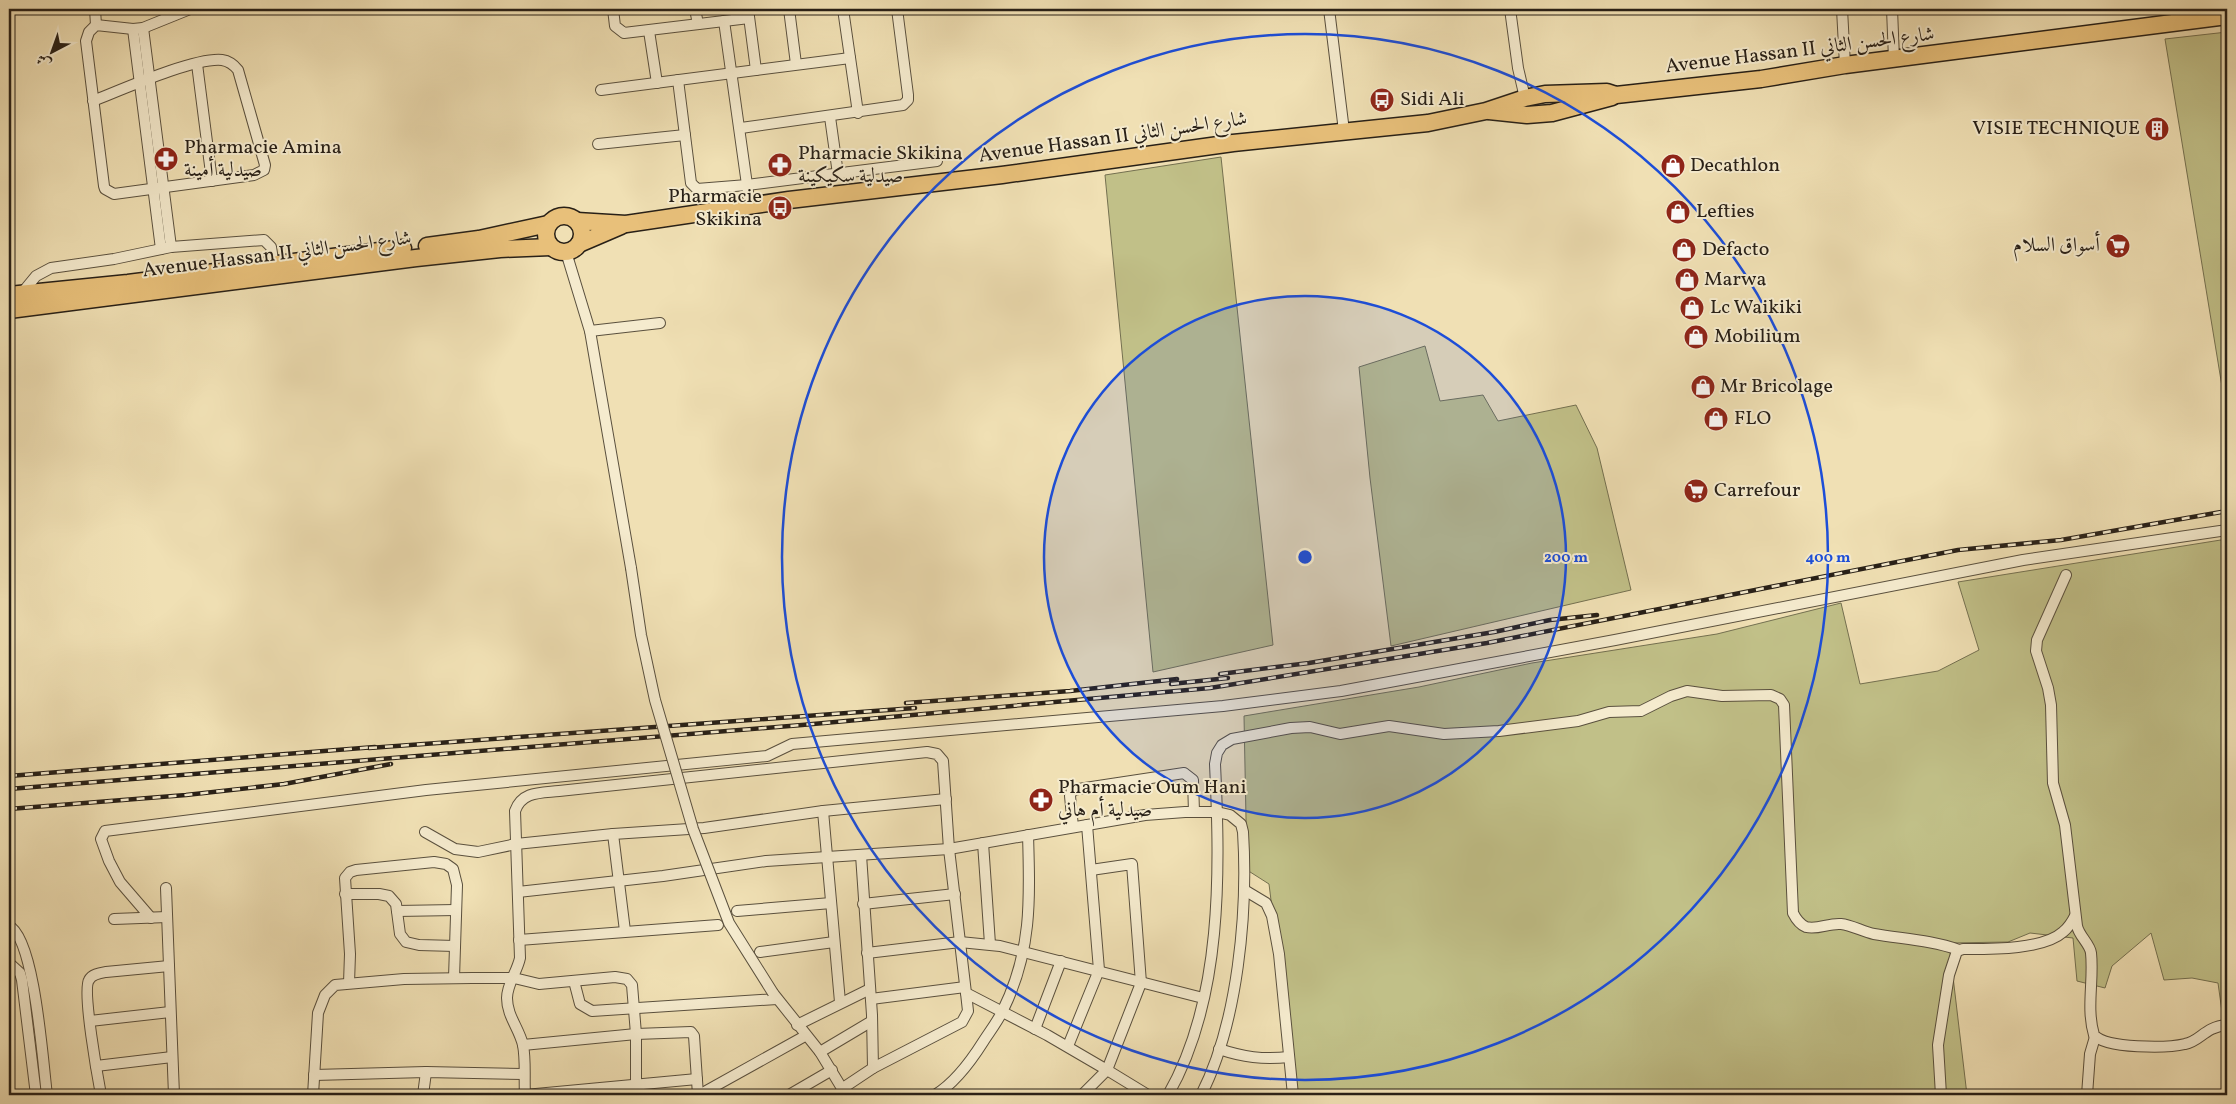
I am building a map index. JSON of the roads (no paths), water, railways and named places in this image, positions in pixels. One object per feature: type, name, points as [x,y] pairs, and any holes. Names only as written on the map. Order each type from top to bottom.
[{"type":"main road","name":"Avenue Hassan II شارع الحسن الثاني","points":[[1486,111],[1527,114],[1597,92],[1616,95],[1761,79],[1845,65],[2227,16]]},
{"type":"main road","name":"Avenue Hassan II شارع الحسن الثاني","points":[[576,221],[626,224],[1233,143],[1428,123],[1486,111],[1524,98],[1545,94],[1565,103]]},
{"type":"main road","points":[[1524,98],[1522,108],[1527,114]]},
{"type":"main road","points":[[570,216],[576,221],[581,228],[582,236],[565,248],[546,240],[545,232],[548,224],[554,218],[570,216]]},
{"type":"main road","name":"Avenue Hassan II شارع الحسن الثاني","points":[[15,294],[274,266],[479,239],[548,224]]},
{"type":"main road","name":"Avenue Hassan II شارع الحسن الثاني","points":[[9,310],[416,258],[500,249],[565,248],[626,224]]},
{"type":"street","points":[[94,101],[197,64],[221,60],[231,63],[238,70],[265,165],[264,170],[258,174],[114,194],[105,189],[86,41],[89,32],[96,25],[95,9]]},
{"type":"street","points":[[96,25],[138,29],[190,9]]},
{"type":"street","points":[[613,9],[615,26],[620,32],[624,33],[724,21],[749,13],[756,70]]},
{"type":"street","points":[[695,9],[698,24]]},
{"type":"street","points":[[789,9],[796,64]]},
{"type":"street","points":[[843,9],[858,113]]},
{"type":"street","points":[[741,128],[899,107],[908,100],[897,9]]},
{"type":"street","points":[[1329,9],[1344,131]]},
{"type":"street","points":[[1510,9],[1524,98]]},
{"type":"street","points":[[1842,9],[1845,65]]},
{"type":"street","points":[[1892,9],[1894,59]]},
{"type":"street","points":[[724,21],[741,128],[750,206]]},
{"type":"street","points":[[138,29],[166,248]]},
{"type":"street","points":[[649,31],[657,83]]},
{"type":"street","points":[[601,90],[850,58]]},
{"type":"street","points":[[197,64],[212,181]]},
{"type":"street","points":[[678,80],[691,183],[695,188],[747,185],[937,161]]},
{"type":"street","points":[[830,117],[838,174]]},
{"type":"street","points":[[598,144],[685,135]]},
{"type":"street","points":[[851,172],[854,193]]},
{"type":"street","points":[[15,294],[36,276],[51,268],[114,259],[166,248],[264,240],[271,247],[274,266]]},
{"type":"street","points":[[565,248],[590,331],[641,635],[655,700],[691,821],[724,912],[775,996],[805,1036],[820,1052],[845,1092],[873,1068],[962,1022],[968,1011],[949,848],[944,761],[937,754],[927,752],[531,795],[522,799],[515,811],[520,958],[514,978],[508,989],[508,1009],[523,1045],[525,1095],[697,1079]]},
{"type":"street","points":[[590,331],[660,323]]},
{"type":"street","points":[[151,918],[120,882],[114,872],[101,839],[105,831],[426,790],[767,756],[792,744],[1223,706],[1341,691],[1606,642],[2022,560],[2227,530]]},
{"type":"street","points":[[2066,575],[2037,640],[2036,651],[2048,688],[2051,705],[2053,783],[2065,825],[2075,916],[2080,936],[2091,952],[2091,1024],[2095,1037],[2090,1054],[2087,1095]]},
{"type":"street","points":[[1168,1095],[1188,1050],[1203,998],[1214,936],[1216,906],[1217,812],[1215,764],[1217,753],[1222,744],[1232,739],[1291,728],[1310,727],[1340,734],[1389,726],[1444,734],[1499,731],[1578,721],[1608,712],[1641,711],[1670,696],[1687,691],[1722,696],[1771,696],[1780,699],[1784,705],[1793,913],[1798,922],[1806,926],[1819,928],[1829,924],[1840,924],[1872,933],[1940,943],[1959,950],[2004,949],[2047,940],[2062,933],[2075,916]]},
{"type":"street","points":[[1074,827],[1070,796],[1072,790],[1184,773],[1193,780],[1194,812]]},
{"type":"street","points":[[425,832],[456,849],[478,852],[516,844],[613,834],[704,828],[823,811],[946,799]]},
{"type":"street","points":[[823,811],[840,1002]]},
{"type":"street","points":[[518,892],[766,861],[949,848],[1145,816],[1194,812],[1217,812],[1230,815],[1241,824],[1243,832],[1246,890],[1239,954],[1225,1028],[1201,1095]]},
{"type":"street","points":[[1068,1046],[1099,970],[1087,825]]},
{"type":"street","points":[[613,834],[625,931]]},
{"type":"street","points":[[938,1094],[972,1058],[1003,1011],[1025,951],[1030,885],[1028,835]]},
{"type":"street","points":[[982,843],[990,944]]},
{"type":"street","points":[[861,855],[872,1021],[873,1068]]},
{"type":"street","points":[[349,982],[350,954],[345,878],[350,872],[356,870],[434,862],[446,864],[453,869],[457,885],[454,978]]},
{"type":"street","points":[[1082,1095],[1107,1070],[1141,983],[1132,864],[1091,870]]},
{"type":"street","points":[[166,888],[174,1095]]},
{"type":"street","points":[[1246,890],[1266,903],[1272,916],[1279,954],[1288,1057],[1294,1095]]},
{"type":"street","points":[[345,894],[379,894],[389,896],[396,904],[400,934],[406,942],[419,945],[455,946]]},
{"type":"street","points":[[864,904],[955,894]]},
{"type":"street","points":[[737,911],[831,903]]},
{"type":"street","points":[[397,911],[456,910]]},
{"type":"street","points":[[114,919],[167,917]]},
{"type":"street","points":[[519,940],[718,925]]},
{"type":"street","points":[[9,926],[16,932],[32,972],[47,1095]]},
{"type":"street","points":[[760,952],[834,942]]},
{"type":"street","points":[[867,953],[960,942],[990,944],[1025,951],[1203,998]]},
{"type":"street","points":[[1941,1095],[1938,1045],[1951,968],[1959,950]]},
{"type":"street","points":[[1035,1029],[1061,961]]},
{"type":"street","points":[[9,963],[20,973],[22,980],[36,1095]]},
{"type":"street","points":[[101,1095],[90,1021],[87,985],[93,976],[106,972],[169,966]]},
{"type":"street","points":[[313,1095],[318,1013],[325,995],[335,985],[349,982],[404,979],[514,978],[539,984],[615,977],[627,979],[632,985],[634,1008],[636,1084]]},
{"type":"street","points":[[574,981],[580,1004],[592,1011],[775,996]]},
{"type":"street","points":[[797,1025],[840,1002],[870,994],[965,990],[1068,1046],[1148,1095]]},
{"type":"street","points":[[90,1021],[170,1012]]},
{"type":"street","points":[[820,1052],[872,1021]]},
{"type":"street","points":[[2095,1037],[2128,1046],[2178,1045],[2191,1042],[2209,1029],[2227,1025]]},
{"type":"street","points":[[523,1045],[636,1034],[691,1032],[694,1036],[698,1095],[717,1091],[805,1036]]},
{"type":"street","points":[[1219,1049],[1263,1060],[1288,1057]]},
{"type":"street","points":[[96,1066],[172,1057]]},
{"type":"street","points":[[789,1095],[832,1070]]},
{"type":"street","points":[[314,1075],[426,1072],[523,1074]]},
{"type":"street","points":[[423,1095],[426,1072]]},
{"type":"railway","points":[[9,789],[802,725],[1210,688],[1487,643],[1958,550],[2061,540],[2227,511]]},
{"type":"railway","points":[[1220,674],[1309,663],[1494,632],[1550,620],[1597,615]]},
{"type":"railway","points":[[1171,684],[1228,678]]},
{"type":"railway","points":[[906,703],[1070,691],[1177,679]]},
{"type":"railway","points":[[369,748],[915,708]]},
{"type":"railway","points":[[9,776],[375,747]]},
{"type":"railway","points":[[9,809],[186,795],[284,784],[391,764]]},
{"type":"place","name":"Sidi Ali","points":[[1382,100]]},
{"type":"place","name":"VISIE TECHNIQUE","points":[[2157,129]]},
{"type":"place","name":"Pharmacie Amina صيدلية أمينة","points":[[166,159]]},
{"type":"place","name":"Pharmacie Skikina صيدلية سكيكينة","points":[[780,165]]},
{"type":"place","name":"Decathlon","points":[[1673,166]]},
{"type":"place","name":"Pharmacie Skikina","points":[[780,208]]},
{"type":"place","name":"Lefties","points":[[1678,212]]},
{"type":"place","name":"أسواق السلام","points":[[2118,246]]},
{"type":"place","name":"Defacto","points":[[1684,250]]},
{"type":"place","name":"Marwa","points":[[1687,280]]},
{"type":"place","name":"Lc Waikiki","points":[[1692,308]]},
{"type":"place","name":"Mobilium","points":[[1696,337]]},
{"type":"place","name":"Mr Bricolage","points":[[1703,387]]},
{"type":"place","name":"FLO","points":[[1716,419]]},
{"type":"place","name":"Carrefour","points":[[1696,491]]},
{"type":"place","name":"Pharmacie Oum Hani صيدلية أم هاني","points":[[1041,800]]}]
